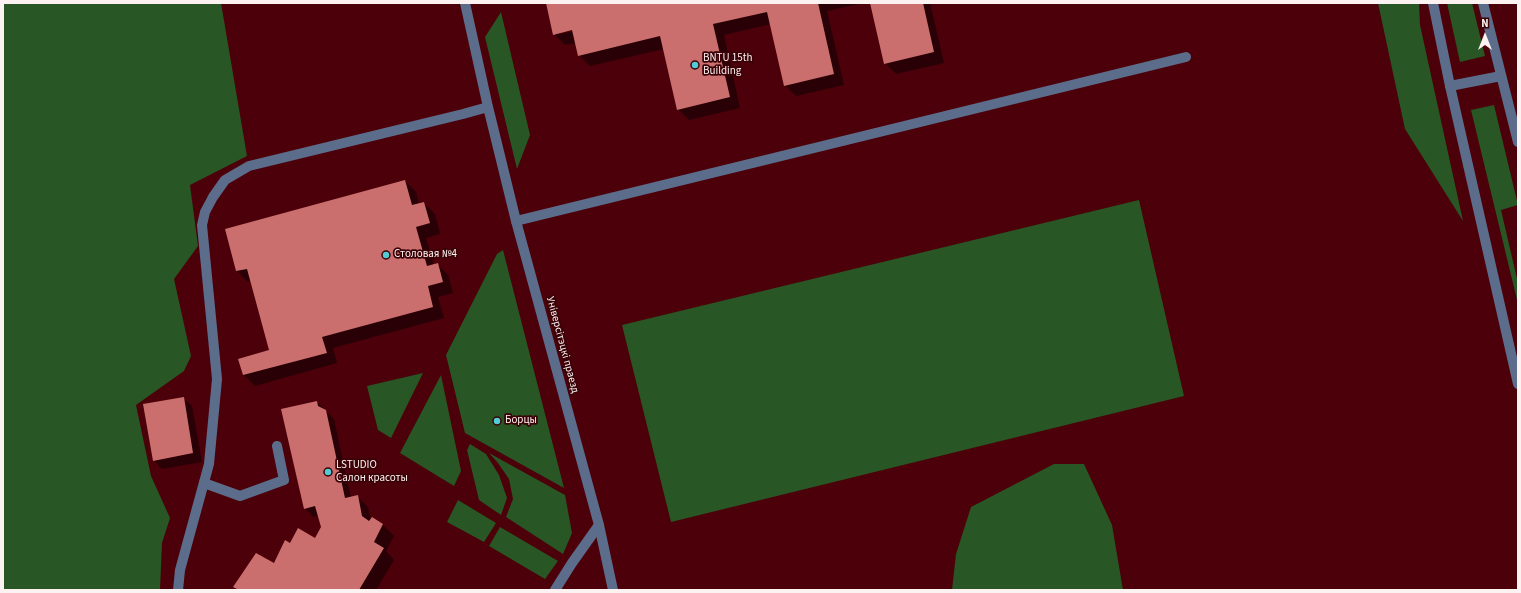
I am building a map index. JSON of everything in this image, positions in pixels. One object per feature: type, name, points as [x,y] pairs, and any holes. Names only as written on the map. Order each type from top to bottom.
[{"type":"street","name":"Універсітэцкі праезд","points":[[465,3],[516,221],[599,525],[613,590]]},
{"type":"street","points":[[1433,3],[1450,86],[1518,384]]},
{"type":"street","points":[[1483,3],[1518,142]]},
{"type":"street","points":[[516,221],[1186,57]]},
{"type":"street","points":[[1450,86],[1501,76]]},
{"type":"street","points":[[178,590],[180,570],[209,464],[217,379],[202,225],[205,212],[213,197],[225,180],[249,166],[463,114],[488,106]]},
{"type":"street","points":[[204,483],[240,496],[284,480],[277,446]]},
{"type":"street","points":[[555,590],[599,525]]},
{"type":"green space","points":[[3,3],[221,3],[247,156],[190,185],[198,246],[174,279],[191,356],[184,371],[136,405],[151,476],[170,518],[162,543],[160,590],[3,590]]},
{"type":"green space","points":[[1378,3],[1419,3],[1420,25],[1463,221],[1405,129]]},
{"type":"green space","points":[[1447,3],[1472,3],[1485,56],[1460,62]]},
{"type":"green space","points":[[501,12],[530,135],[517,169],[485,37]]},
{"type":"green space","points":[[1494,105],[1518,205],[1501,210],[1518,283],[1518,304],[1471,110]]},
{"type":"green space","points":[[1139,200],[1184,396],[671,522],[622,325]]},
{"type":"green space","points":[[503,250],[564,488],[465,433],[446,355],[497,254]]},
{"type":"green space","points":[[423,373],[391,438],[378,430],[367,386]]},
{"type":"green space","points":[[441,375],[461,471],[454,486],[400,453]]},
{"type":"green space","points":[[470,444],[486,454],[499,475],[507,498],[501,515],[479,500],[467,450]]},
{"type":"green space","points":[[489,453],[565,495],[572,533],[563,554],[506,517],[513,499],[509,479]]},
{"type":"green space","points":[[1054,464],[1084,464],[1112,525],[1123,590],[952,590],[956,554],[971,507]]},
{"type":"green space","points":[[458,500],[496,523],[484,542],[447,522]]},
{"type":"green space","points":[[500,527],[558,561],[545,579],[489,546]]},
{"type":"building","name":"BNTU 15th Building","points":[[546,3],[818,3],[834,74],[784,86],[767,12],[713,24],[730,97],[677,110],[660,36],[578,56],[572,30],[553,35]]},
{"type":"building","points":[[870,3],[923,3],[934,52],[884,64]]},
{"type":"building","points":[[405,180],[412,205],[424,202],[430,223],[416,227],[427,266],[438,263],[443,282],[428,286],[433,307],[322,337],[327,353],[243,375],[238,359],[269,350],[247,269],[236,271],[225,229]]},
{"type":"building","points":[[184,397],[193,453],[153,461],[143,404]]},
{"type":"building","points":[[317,401],[318,406],[326,410],[345,498],[358,495],[362,516],[369,521],[372,517],[383,524],[374,542],[384,548],[359,590],[239,590],[233,587],[256,553],[274,563],[285,540],[290,543],[298,528],[315,538],[321,527],[315,506],[304,509],[281,409]]},
{"type":"place","name":"BNTU 15th Building","points":[[695,65]]},
{"type":"place","name":"Столовая №4","points":[[386,255]]},
{"type":"place","name":"Борцы","points":[[497,421]]},
{"type":"place","name":"LSTUDIO Салон красоты","points":[[328,472]]}]
